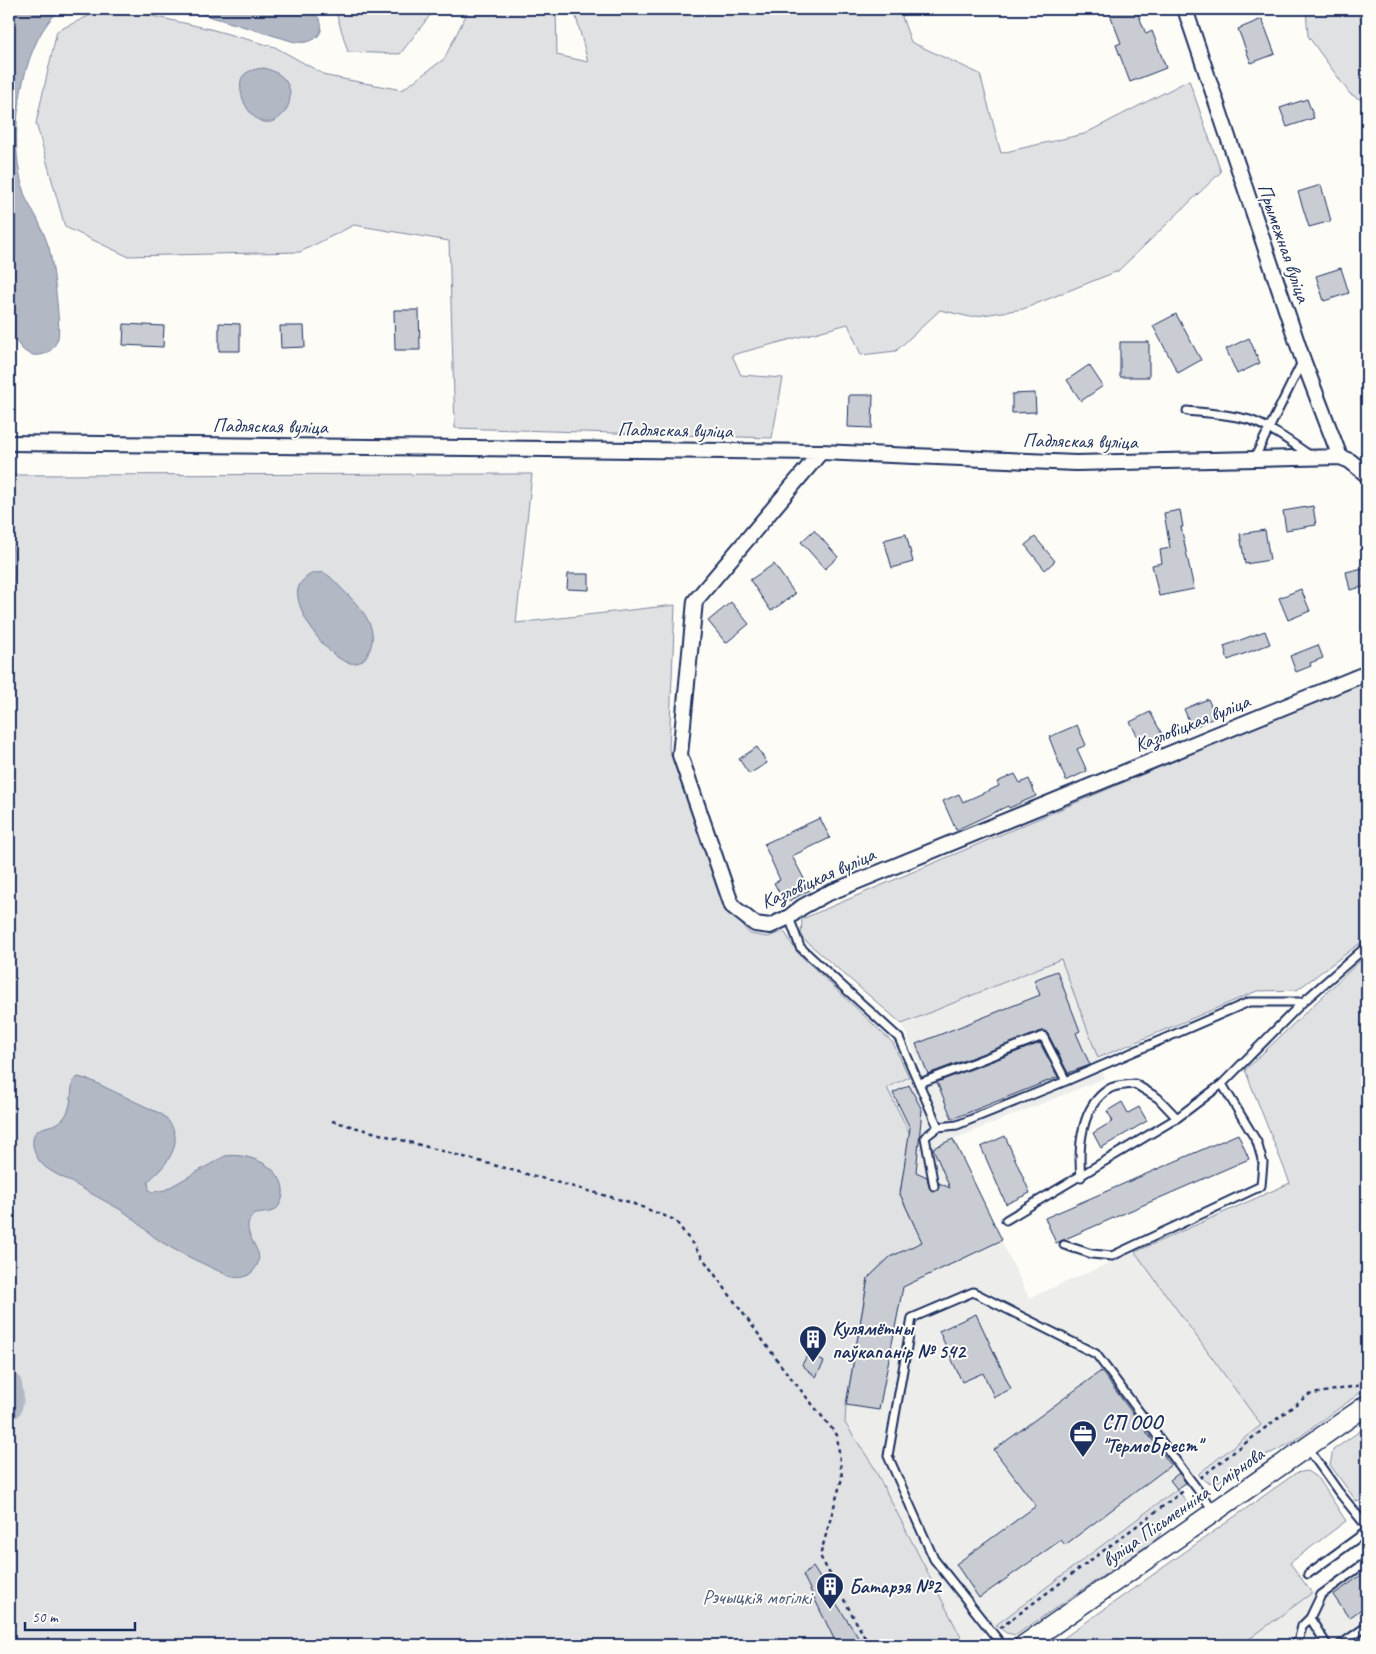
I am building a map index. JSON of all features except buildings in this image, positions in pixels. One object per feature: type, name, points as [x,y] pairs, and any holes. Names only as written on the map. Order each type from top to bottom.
[{"type":"main road","name":"вуліца Пісьменніка Смірнова","points":[[1024,1645],[1367,1406]]},
{"type":"street","name":"Прымежная вуліца","points":[[1185,9],[1303,360],[1340,457]]},
{"type":"street","name":"Падляская вуліца","points":[[9,443],[820,452],[1076,463],[1340,457]]},
{"type":"street","name":"Казловіцкая вуліца","points":[[820,452],[695,601],[680,755],[732,906],[755,924],[770,926],[789,917],[802,907],[824,895],[1367,673]]},
{"type":"street","points":[[1340,457],[1350,461],[1367,475]]},
{"type":"lane","points":[[1254,459],[1303,360]]},
{"type":"lane","points":[[1187,411],[1222,414],[1250,420],[1270,429],[1314,457]]},
{"type":"lane","points":[[789,917],[800,947],[899,1038],[938,1126]]},
{"type":"lane","points":[[1006,1220],[1177,1118],[1222,1084],[1303,1002],[1367,946]]},
{"type":"lane","points":[[934,1186],[925,1137],[938,1126],[957,1125],[1066,1081],[1248,1002],[1303,1002]]},
{"type":"lane","points":[[920,1083],[1043,1036],[1066,1081]]},
{"type":"lane","points":[[1081,1177],[1079,1159],[1085,1124],[1092,1104],[1110,1088],[1135,1084],[1158,1098],[1177,1118]]},
{"type":"lane","points":[[1064,1245],[1092,1254],[1112,1256],[1261,1186],[1263,1163],[1258,1142],[1222,1084]]},
{"type":"lane","points":[[1002,1645],[934,1559],[888,1456],[912,1318],[973,1292],[1096,1354],[1214,1512]]},
{"type":"lane","points":[[1307,1447],[1338,1491],[1367,1527]]},
{"type":"lane","points":[[1308,1574],[1367,1530]]},
{"type":"lane","points":[[1294,1645],[1298,1642],[1302,1626],[1310,1618],[1321,1595],[1362,1565]]},
{"type":"lane","points":[[1310,1618],[1328,1645]]},
{"type":"lane","points":[[1340,1645],[1367,1626]]},
{"type":"path","points":[[332,1121],[629,1202],[675,1220],[783,1368],[837,1435],[842,1478],[820,1556],[869,1645]]},
{"type":"path","points":[[977,1645],[1308,1395],[1367,1384]]},
{"type":"shaded area","points":[[9,9],[61,9],[48,22],[38,39],[30,59],[23,80],[17,124],[18,163],[22,186],[25,197],[38,220],[49,248],[58,307],[58,338],[51,350],[40,355],[32,355],[21,348],[14,335],[9,315]]},
{"type":"shaded area","points":[[185,9],[307,9],[319,19],[321,31],[312,40],[295,42]]},
{"type":"shaded area","points":[[264,68],[282,77],[287,83],[290,93],[287,109],[280,117],[271,122],[262,122],[248,110],[241,92],[243,76],[255,69]]},
{"type":"shaded area","points":[[9,534],[15,564],[9,615]]},
{"type":"shaded area","points":[[313,573],[323,573],[329,576],[353,600],[369,621],[372,638],[371,646],[363,660],[352,663],[339,658],[326,648],[314,633],[299,601],[298,589],[300,584]]},
{"type":"shaded area","points":[[1062,959],[1105,1078],[954,1139],[981,1199],[916,1229],[900,1194],[908,1140],[887,1088],[922,1071],[902,1024]]},
{"type":"shaded area","points":[[78,1077],[90,1080],[161,1114],[173,1127],[175,1142],[170,1156],[148,1182],[149,1190],[152,1192],[165,1190],[225,1156],[244,1156],[272,1169],[282,1185],[283,1195],[276,1209],[271,1212],[253,1215],[248,1222],[248,1231],[259,1260],[251,1273],[240,1278],[229,1276],[183,1254],[157,1239],[126,1213],[54,1173],[42,1164],[34,1151],[34,1135],[40,1129],[58,1123],[66,1116],[70,1106],[73,1081]]},
{"type":"shaded area","points":[[988,1213],[1029,1298],[1135,1252],[1261,1425],[969,1645],[965,1645],[872,1464],[845,1423],[846,1405],[868,1278],[890,1257]]},
{"type":"shaded area","points":[[1367,1554],[1367,1645],[1241,1645],[1290,1609]]},
{"type":"green space","points":[[103,9],[122,9],[210,29],[275,47],[327,76],[402,90],[444,59],[469,9],[556,9],[557,55],[588,62],[574,9],[908,9],[902,17],[911,42],[980,74],[1001,153],[1084,134],[1189,80],[1221,172],[1118,271],[1023,309],[970,317],[940,310],[896,351],[861,355],[848,324],[732,355],[741,375],[783,378],[772,438],[455,428],[449,241],[354,225],[300,252],[127,256],[65,227],[36,123],[57,31]]},
{"type":"green space","points":[[335,9],[435,9],[400,54],[348,52]]},
{"type":"green space","points":[[1306,9],[1367,9],[1367,12],[1360,16],[1367,56],[1367,103],[1350,94],[1308,36]]},
{"type":"green space","name":"Рэчыцкія могілкі","points":[[532,474],[516,623],[675,605],[669,749],[724,904],[750,934],[768,937],[784,931],[797,952],[893,1043],[909,1077],[887,1088],[910,1134],[900,1194],[916,1229],[988,1213],[890,1257],[868,1278],[846,1405],[845,1423],[872,1464],[965,1645],[9,1645],[9,475]]},
{"type":"green space","points":[[1367,679],[1367,938],[1297,990],[1257,991],[1098,1058],[1061,959],[902,1024],[801,937],[802,919]]},
{"type":"green space","points":[[1367,954],[1367,1386],[1293,1442],[1216,1483],[1206,1482],[1198,1474],[1261,1425],[1135,1252],[1290,1183],[1245,1070]]},
{"type":"green space","points":[[1367,1426],[1367,1498],[1357,1502],[1330,1465],[1333,1450]]},
{"type":"green space","points":[[1307,1471],[1319,1479],[1346,1521],[1290,1563],[1312,1593],[1241,1645],[1054,1645],[1296,1473]]},
{"type":"green space","points":[[1177,1489],[1189,1505],[1169,1520],[1157,1539],[1016,1635],[1006,1633],[996,1625]]},
{"type":"waterway","points":[[9,1385],[11,1398],[9,1407]]},
{"type":"place","name":"Кулямётны паўкапанір № 542","points":[[813,1363]]},
{"type":"place","name":"СП ООО \"ТермоБрест\"","points":[[1083,1458]]},
{"type":"place","name":"Батарэя №2","points":[[830,1610]]}]
